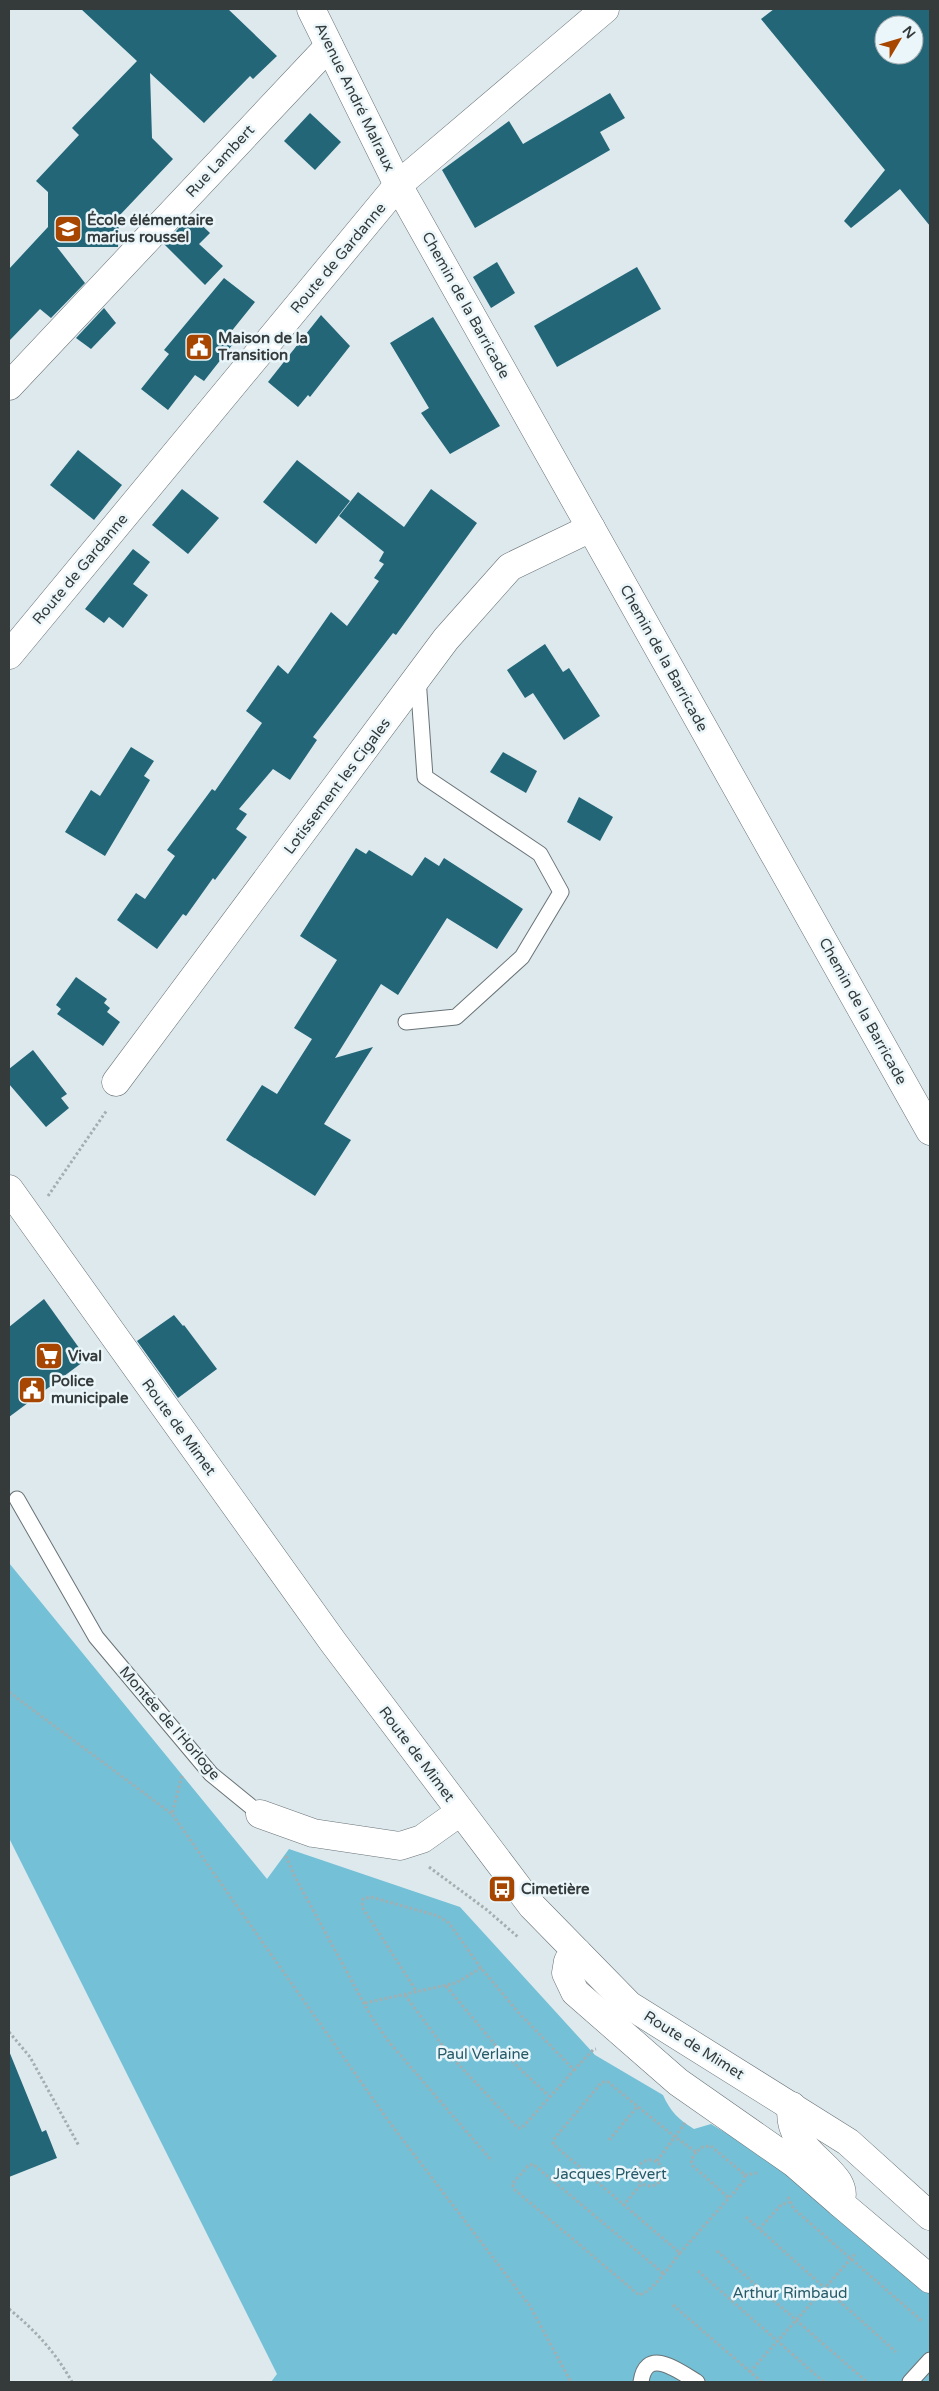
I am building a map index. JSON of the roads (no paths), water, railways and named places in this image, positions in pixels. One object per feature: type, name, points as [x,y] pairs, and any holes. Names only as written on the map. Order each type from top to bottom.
[{"type":"street","name":"Avenue André Malraux","points":[[311,9],[398,185]]},
{"type":"street","name":"Route de Gardanne","points":[[9,655],[398,185],[605,9]]},
{"type":"street","name":"Rue Lambert","points":[[9,386],[329,46]]},
{"type":"street","name":"Chemin de la Barricade","points":[[398,185],[930,1131]]},
{"type":"street","name":"Lotissement les Cigales","points":[[116,1082],[446,639],[510,567],[591,528]]},
{"type":"street","name":"Route de Mimet","points":[[9,1189],[333,1642],[532,1906],[629,2005],[848,2142],[930,2216]]},
{"type":"street","name":"Montée de l'Horloge","points":[[270,1817],[313,1833],[400,1846],[422,1839],[439,1829],[460,1812]]},
{"type":"street","points":[[577,1952],[568,1961],[566,1973],[575,1992],[678,2082],[794,2163],[930,2279]]},
{"type":"street","points":[[792,2106],[790,2119],[792,2128],[799,2141],[837,2180],[843,2196],[840,2203]]},
{"type":"lane","points":[[406,1022],[456,1018],[522,957],[561,892],[540,854],[425,777],[418,676]]},
{"type":"lane","name":"Montée de l'Horloge","points":[[17,1499],[96,1637],[211,1774],[270,1817]]},
{"type":"lane","points":[[910,2382],[930,2360]]},
{"type":"lane","points":[[641,2382],[642,2374],[648,2367],[656,2363],[665,2363],[697,2382]]},
{"type":"place","name":"École élémentaire marius roussel","points":[[68,229]]},
{"type":"place","name":"Maison de la Transition","points":[[199,347]]},
{"type":"place","name":"Vival","points":[[49,1356]]},
{"type":"place","name":"Police municipale","points":[[32,1390]]},
{"type":"place","name":"Cimetière","points":[[502,1889]]},
{"type":"park label","name":"Paul Verlaine","points":[[483,2054]]},
{"type":"park label","name":"Jacques Prévert","points":[[610,2174]]},
{"type":"park label","name":"Arthur Rimbaud","points":[[790,2293]]}]
